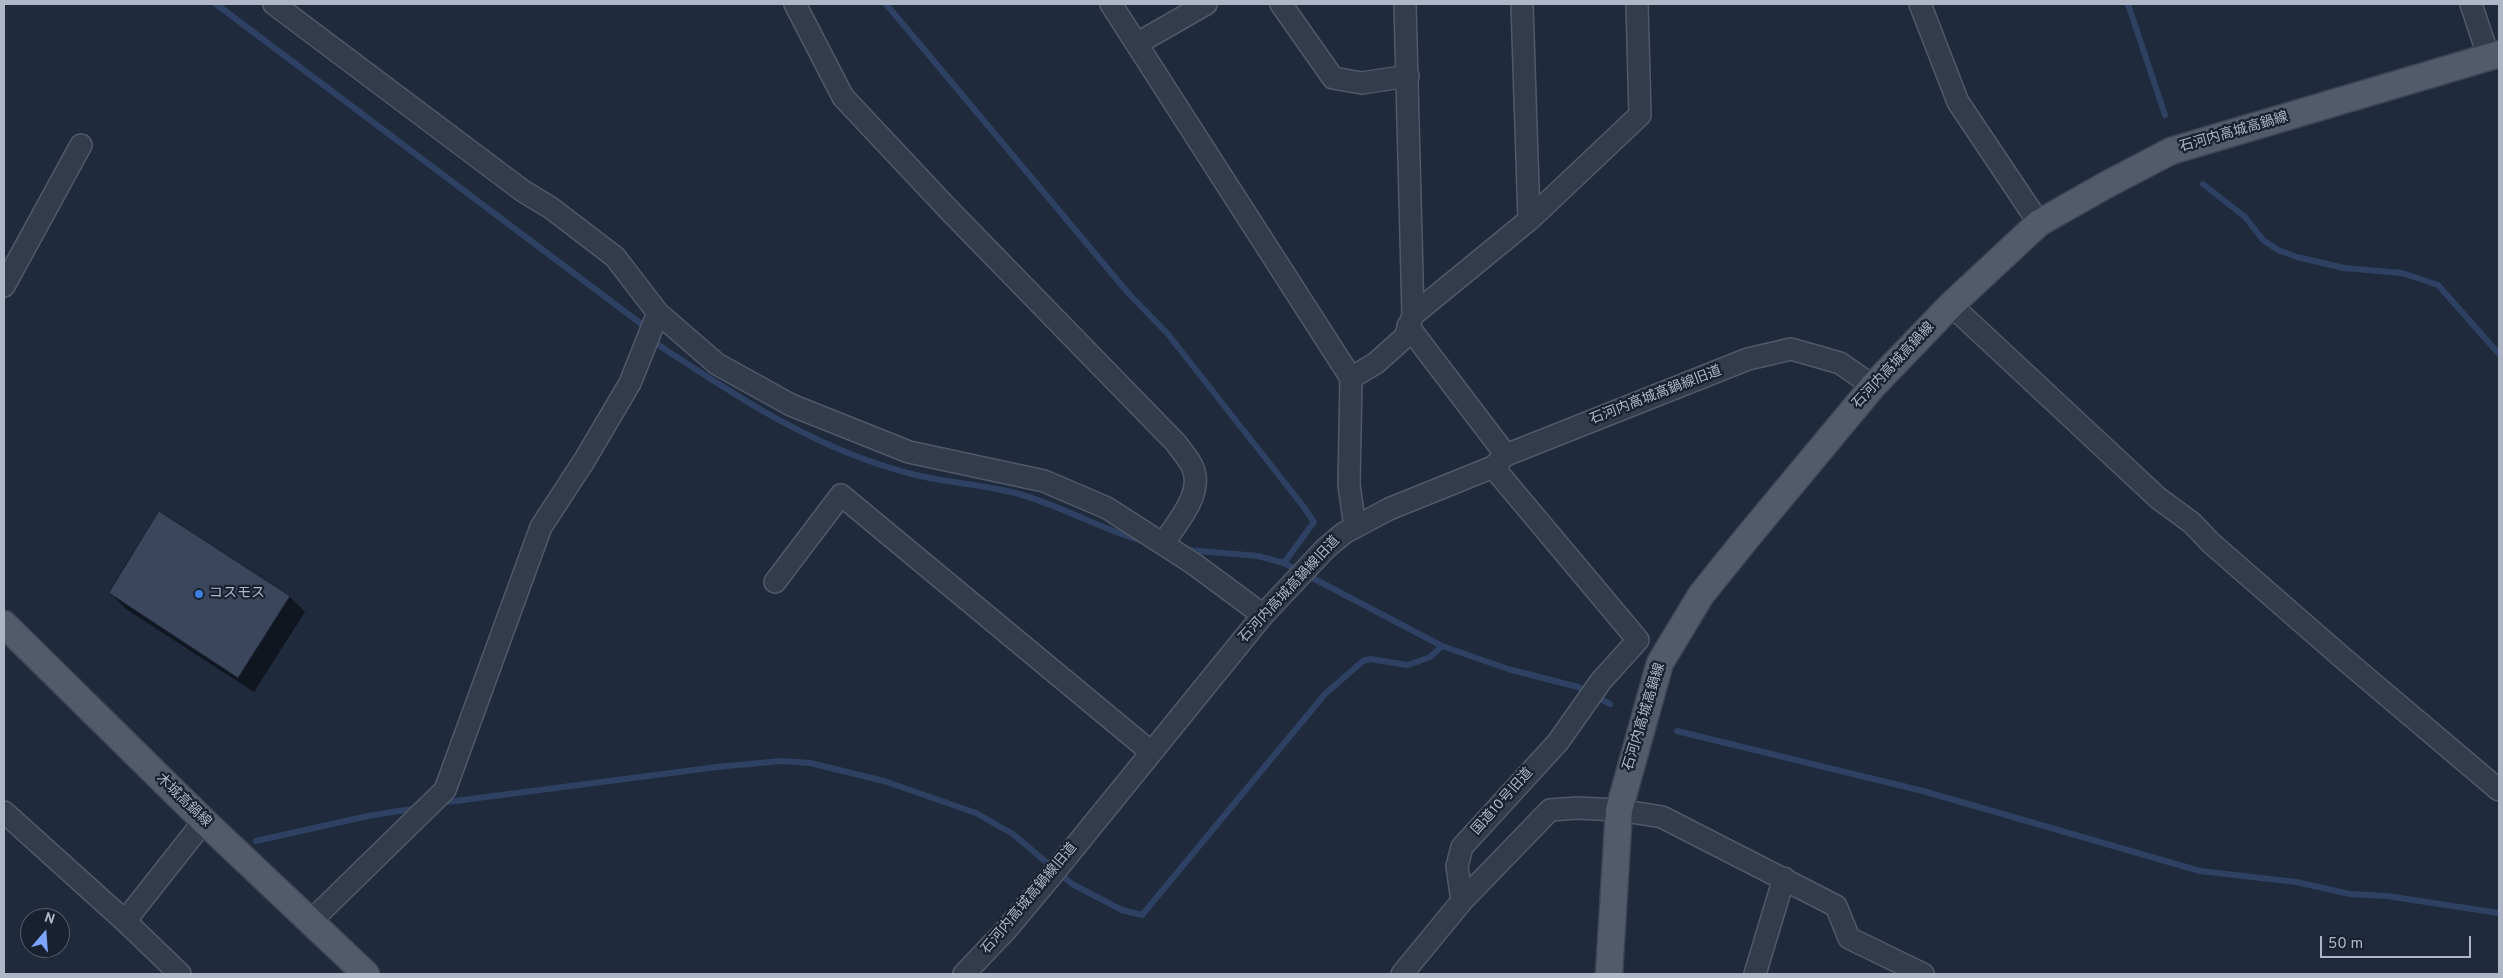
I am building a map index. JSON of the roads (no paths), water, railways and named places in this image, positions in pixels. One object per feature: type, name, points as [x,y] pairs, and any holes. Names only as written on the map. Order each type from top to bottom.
[{"type":"main road","name":"石河内高城高鍋線","points":[[1609,974],[1619,810],[1660,663],[1701,595],[1873,386],[1951,305],[2039,223],[2106,185],[2171,152],[2494,56]]},
{"type":"main road","name":"木城高鍋線","points":[[4,624],[204,821],[366,974]]},
{"type":"street","points":[[274,4],[523,191],[551,208],[615,256],[658,313],[717,364],[791,405],[909,452],[1044,481],[1107,508],[1163,544],[1263,615]]},
{"type":"street","points":[[795,4],[844,97],[950,210],[1176,443],[1192,466],[1196,479],[1195,493],[1163,544]]},
{"type":"street","points":[[1111,4],[1138,43],[1351,378],[1349,485],[1355,527]]},
{"type":"street","points":[[1138,43],[1206,4]]},
{"type":"street","points":[[1281,4],[1333,78],[1362,83],[1408,76]]},
{"type":"street","points":[[1351,378],[1376,363],[1405,336],[1411,321],[1408,76],[1405,4]]},
{"type":"street","points":[[1522,4],[1529,220]]},
{"type":"street","points":[[1411,321],[1529,220],[1640,115],[1637,4]]},
{"type":"street","points":[[1920,4],[1958,102],[2039,223]]},
{"type":"street","points":[[2471,4],[2494,56]]},
{"type":"street","points":[[4,286],[81,145]]},
{"type":"street","points":[[1951,305],[2158,498],[2192,523],[2211,543],[2344,660],[2499,790]]},
{"type":"street","points":[[310,922],[445,790],[541,527],[584,461],[630,383],[658,313]]},
{"type":"street","points":[[1411,321],[1500,461]]},
{"type":"street","name":"石河内高城高鍋線旧道","points":[[964,974],[1006,930],[1263,615],[1326,548],[1344,533],[1389,509],[1500,461],[1748,359],[1791,349],[1840,363],[1873,386]]},
{"type":"street","name":"国道10号旧道","points":[[1462,901],[1457,866],[1462,847],[1558,742],[1600,681],[1638,640],[1500,461]]},
{"type":"street","points":[[775,582],[840,494],[1151,752]]},
{"type":"street","points":[[1402,974],[1462,901],[1550,810],[1578,808],[1619,810],[1662,817],[1836,906],[1849,938],[1923,974]]},
{"type":"street","points":[[4,812],[180,974]]},
{"type":"street","points":[[125,922],[204,821]]},
{"type":"street","points":[[1755,974],[1784,878]]},
{"type":"waterway","points":[[216,4],[648,329]]},
{"type":"waterway","points":[[886,4],[1129,294],[1167,333],[1303,506],[1314,522],[1284,563]]},
{"type":"waterway","points":[[2128,4],[2165,115]]},
{"type":"waterway","points":[[2203,184],[2245,217],[2263,240],[2278,250],[2297,257],[2344,268],[2402,273],[2438,285],[2499,354]]},
{"type":"waterway","points":[[652,338],[654,342],[775,418],[839,449],[908,473],[1019,494],[1143,541]]},
{"type":"waterway","points":[[1187,550],[1258,556],[1284,563],[1442,646],[1508,669],[1578,687],[1610,704]]},
{"type":"waterway","points":[[440,803],[717,767],[781,761],[810,763],[884,781],[976,813],[1013,834],[1072,884],[1122,910],[1142,915],[1325,694],[1363,661],[1370,659],[1408,665],[1430,657],[1442,646]]},
{"type":"waterway","points":[[1677,731],[1923,791],[2200,871],[2296,882],[2350,894],[2387,896],[2499,913]]},
{"type":"waterway","points":[[256,841],[368,816],[418,808]]},
{"type":"place","name":"コスモス","points":[[199,594]]}]
